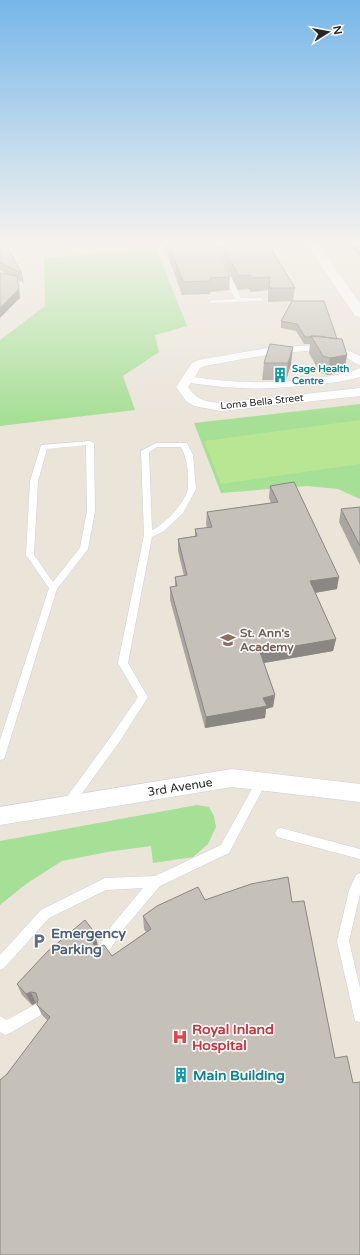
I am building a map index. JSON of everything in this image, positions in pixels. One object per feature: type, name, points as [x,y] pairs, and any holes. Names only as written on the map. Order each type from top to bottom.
[{"type":"main road","points":[[353,304],[360,313]]},
{"type":"street","points":[[187,379],[196,366],[202,363],[268,352],[313,348],[335,350],[352,354],[360,361]]},
{"type":"street","name":"Loma Bella Street","points":[[360,372],[345,377],[288,385],[237,385],[187,379],[182,387],[190,399],[199,405],[221,408],[360,392]]},
{"type":"street","name":"3rd Avenue","points":[[0,816],[232,778],[360,793]]},
{"type":"lane","points":[[0,756],[53,588],[84,549],[91,511],[90,443],[44,447],[34,481],[30,555],[53,588]]},
{"type":"lane","points":[[67,805],[116,738],[143,697],[123,662],[148,535],[145,451],[156,445],[184,445],[189,455],[192,489],[180,511],[161,529],[148,535]]},
{"type":"lane","points":[[0,964],[45,914],[104,884],[156,882],[225,849],[262,781]]},
{"type":"lane","points":[[281,833],[360,854]]},
{"type":"lane","points":[[360,879],[355,890],[343,941],[360,1016]]},
{"type":"lane","points":[[102,952],[117,928],[156,882]]},
{"type":"lane","points":[[0,1022],[5,1028],[36,1010]]},
{"type":"green space","points":[[45,304],[178,304],[187,326],[155,335],[159,352],[123,376],[135,410],[0,426],[0,340],[45,306]]},
{"type":"green space","points":[[360,404],[360,499],[338,489],[307,486],[221,493],[194,423]]},
{"type":"green space","points":[[360,420],[360,464],[221,484],[204,441]]},
{"type":"green space","points":[[197,805],[209,807],[214,816],[216,827],[208,844],[193,857],[153,863],[151,846],[107,852],[62,861],[26,884],[0,905],[0,841]]},
{"type":"building","points":[[291,304],[325,304],[337,339],[319,336],[305,337],[297,324],[281,321]]},
{"type":"building","points":[[311,336],[342,339],[347,355],[330,358],[323,356]]},
{"type":"building","points":[[270,344],[293,347],[288,363],[264,363]]},
{"type":"building","points":[[294,482],[339,577],[310,581],[336,639],[260,652],[275,695],[263,698],[267,706],[206,717],[170,587],[177,586],[175,577],[187,575],[178,539],[197,536],[195,529],[212,527],[207,512],[278,502],[270,486]]},
{"type":"building","points":[[360,507],[360,546],[341,509]]},
{"type":"building","name":"Royal Inland Hospital","points":[[288,877],[292,902],[304,901],[335,1058],[347,1056],[353,1083],[360,1082],[360,1255],[0,1255],[0,1080],[7,1074],[50,1017],[37,1005],[38,999],[36,993],[31,992],[26,994],[17,984],[47,952],[85,920],[95,933],[92,939],[94,945],[99,947],[104,945],[112,956],[151,929],[143,916],[157,906],[198,887],[205,900],[251,884]]},
{"type":"place","name":"Sage Health Centre","points":[[280,375]]},
{"type":"place","name":"St. Ann's Academy","points":[[228,640]]},
{"type":"place","name":"Emergency Parking","points":[[39,941]]},
{"type":"place","name":"Royal Inland Hospital","points":[[180,1037]]},
{"type":"place","name":"Main Building","points":[[181,1075]]}]
